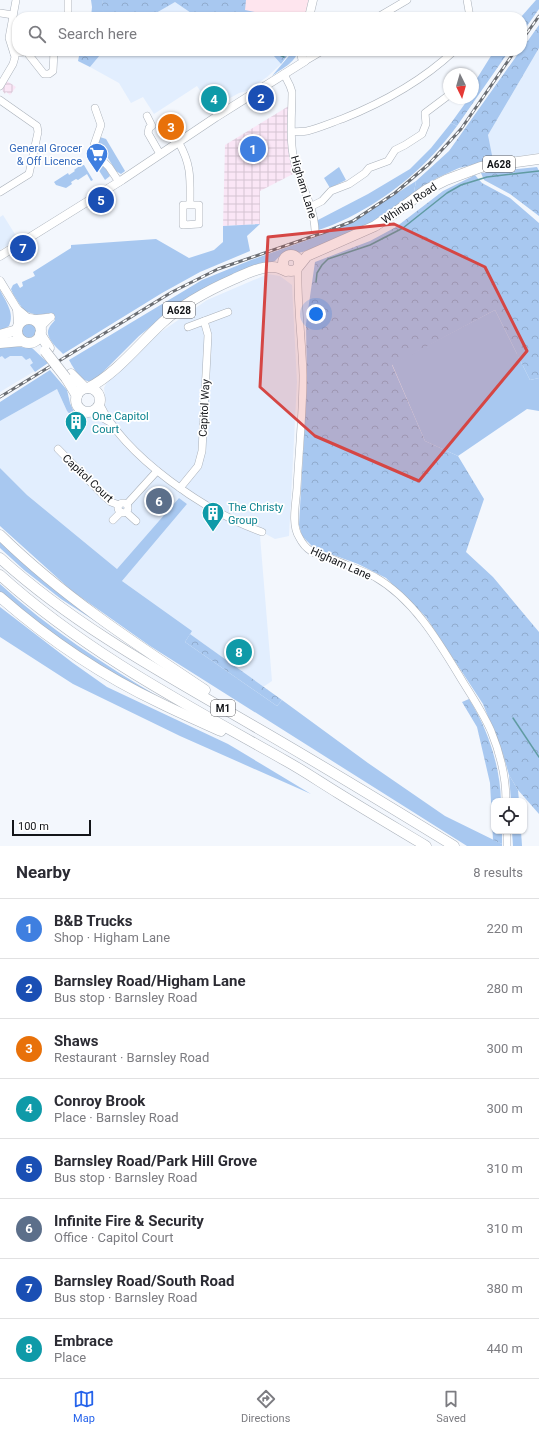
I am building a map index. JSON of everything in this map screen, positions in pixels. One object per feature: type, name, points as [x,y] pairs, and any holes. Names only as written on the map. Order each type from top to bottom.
[{"type":"highway","name":"Whinby Road","points":[[288,257],[307,256],[375,226],[426,190],[453,177],[481,167],[539,159]]},
{"type":"highway","points":[[272,267],[293,269],[307,256]]},
{"type":"highway","points":[[288,257],[298,259],[293,269],[282,264],[288,257]]},
{"type":"highway","name":"A628","points":[[86,388],[102,380],[165,320],[193,300],[219,285],[244,275],[272,267],[288,257]]},
{"type":"highway","points":[[0,335],[17,328],[22,320],[31,319],[38,323],[47,350]]},
{"type":"highway","points":[[17,328],[18,336],[25,342],[37,344],[47,350],[69,376],[86,388],[93,389],[99,399]]},
{"type":"highway","points":[[0,343],[36,340],[40,332]]},
{"type":"highway","points":[[69,376],[77,396],[77,404],[85,411],[94,410],[99,399],[102,380]]},
{"type":"highway","points":[[77,396],[81,390],[86,388]]},
{"type":"highway","name":"M1","points":[[0,535],[44,574],[120,633],[292,748]]},
{"type":"highway","name":"M1","points":[[0,558],[43,594],[105,638],[292,748],[454,846]]},
{"type":"highway","name":"M1","points":[[0,575],[27,600],[114,662],[288,762],[426,846]]},
{"type":"highway","name":"M1","points":[[0,597],[15,610],[64,646],[114,678],[159,703],[288,762]]},
{"type":"main road","points":[[310,12],[313,0]]},
{"type":"main road","points":[[0,256],[119,182],[305,61],[302,56]]},
{"type":"main road","points":[[0,281],[16,309],[31,319]]},
{"type":"main road","points":[[16,309],[17,328]]},
{"type":"street","points":[[14,12],[16,0]]},
{"type":"street","points":[[68,0],[68,12]]},
{"type":"street","points":[[386,12],[406,0]]},
{"type":"street","points":[[467,0],[469,12]]},
{"type":"street","points":[[0,13],[12,15]]},
{"type":"street","points":[[12,21],[9,38],[12,47]]},
{"type":"street","points":[[0,86],[13,64],[14,56]]},
{"type":"street","points":[[30,56],[44,74],[49,74],[53,71],[54,56]]},
{"type":"street","points":[[305,61],[314,56]]},
{"type":"street","points":[[292,132],[314,129],[378,103],[418,79],[448,56]]},
{"type":"street","name":"Higham Lane","points":[[284,74],[292,92],[294,160],[314,217],[315,230]]},
{"type":"street","points":[[0,100],[35,124],[38,132],[28,174],[0,192]]},
{"type":"street","points":[[310,207],[322,201],[332,192],[365,173],[369,168],[388,161],[395,150],[406,145],[422,134],[426,124],[425,113],[443,100]]},
{"type":"street","points":[[95,108],[101,125],[94,145],[95,150],[119,182]]},
{"type":"street","points":[[147,116],[152,126],[149,128],[148,133],[160,154]]},
{"type":"street","points":[[178,143],[186,157],[189,167],[190,205]]},
{"type":"street","name":"Higham Lane","points":[[293,269],[297,285],[303,375],[295,509],[298,537],[312,552],[358,569],[385,584],[403,599],[422,619],[478,703],[491,732],[501,761],[506,798]]},
{"type":"street","points":[[188,327],[228,312]]},
{"type":"street","points":[[31,319],[51,317],[43,325],[40,332]]},
{"type":"street","name":"Capitol Way","points":[[180,488],[198,466],[202,451],[208,334],[204,321]]},
{"type":"street","points":[[99,399],[110,423]]},
{"type":"street","points":[[85,411],[96,414],[110,423],[158,471],[180,488],[242,525],[262,532]]},
{"type":"street","name":"Capitol Court","points":[[58,449],[104,496],[111,502],[123,504],[128,509],[113,520]]},
{"type":"street","name":"Capitol Court","points":[[123,504],[158,471]]},
{"type":"street","points":[[123,512],[136,521]]},
{"type":"street","points":[[507,834],[507,846]]},
{"type":"highlighted area","points":[[394,224],[485,267],[527,351],[419,481],[315,436],[260,387],[268,237]]},
{"type":"shaded area","points":[[242,0],[310,0],[306,12],[241,12]]},
{"type":"shaded area","points":[[175,1],[190,12],[157,12]]},
{"type":"shaded area","points":[[539,48],[539,153],[493,160],[488,135]]},
{"type":"shaded area","points":[[99,56],[274,56],[281,64],[267,77],[247,91],[239,93],[212,108],[197,86],[154,114],[143,97],[131,103],[119,83],[90,67]]},
{"type":"shaded area","points":[[7,81],[16,87],[10,95],[6,92],[5,94],[2,90]]},
{"type":"shaded area","points":[[292,104],[295,173],[260,191],[260,224],[223,226],[225,145]]},
{"type":"shaded area","points":[[3,215],[18,239],[0,250],[0,217]]},
{"type":"shaded area","points":[[268,274],[280,276],[292,285],[297,382],[289,536],[275,539],[262,532],[260,536],[272,681],[263,687],[190,634],[191,631],[122,581],[187,504],[179,498],[117,569],[27,495],[0,468],[0,421],[57,389],[67,411],[73,418],[85,420],[106,403],[104,388],[108,380],[158,334],[207,300]]},
{"type":"shaded area","points":[[0,347],[32,348],[48,363],[0,392]]},
{"type":"green space","points":[[91,0],[103,0],[102,10],[105,12],[92,12]]},
{"type":"green space","points":[[103,0],[246,0],[245,10],[255,12],[190,12],[175,2],[158,12],[104,12],[101,10]]},
{"type":"green space","points":[[536,0],[539,0],[539,9],[527,26],[527,12],[525,12]]},
{"type":"green space","points":[[539,25],[539,48],[488,135],[493,160],[459,168],[437,178],[414,192],[416,181],[449,151],[516,56],[527,56],[527,42]]},
{"type":"green space","points":[[79,56],[99,56],[90,67],[78,61]]},
{"type":"green space","points":[[274,56],[287,56],[281,64]]},
{"type":"green space","points":[[289,56],[296,56],[287,65],[272,76]]},
{"type":"green space","points":[[491,56],[506,56],[479,94],[479,75]]},
{"type":"green space","points":[[465,104],[472,104],[457,126],[451,123]]},
{"type":"green space","points":[[451,123],[457,126],[446,140],[434,154],[394,190],[380,200],[348,218],[316,231],[316,221],[368,194],[410,169],[431,148]]},
{"type":"green space","points":[[100,137],[106,139],[125,171],[121,174],[116,171],[98,142]]},
{"type":"green space","points":[[93,161],[103,166],[110,176],[105,180]]},
{"type":"green space","points":[[81,165],[84,165],[93,180],[91,181],[87,174],[78,180],[76,179],[71,182],[72,184],[66,188],[56,185],[54,182],[68,173],[69,175]]},
{"type":"green space","points":[[339,167],[346,180],[330,188],[324,178]]},
{"type":"green space","points":[[537,167],[539,171],[539,216],[510,194],[484,180],[481,173]]},
{"type":"green space","points":[[475,175],[482,183],[510,198],[539,223],[539,378],[530,380],[495,310],[392,365],[425,441],[458,456],[484,499],[466,552],[493,577],[539,632],[539,814],[527,800],[527,798],[525,798],[518,790],[509,775],[503,754],[483,704],[426,617],[386,578],[358,564],[314,548],[302,536],[299,525],[307,384],[306,324],[315,262],[370,241],[396,227],[443,191]]},
{"type":"green space","points":[[416,181],[414,192],[387,213],[365,227],[301,253],[283,254],[275,261],[225,279],[180,303],[139,336],[97,378],[91,381],[84,380],[69,360],[202,280],[350,223]]},
{"type":"green space","points":[[260,224],[247,236],[250,251],[200,272],[162,293],[63,354],[55,346],[48,335],[49,327],[55,320],[52,313],[37,315],[24,311],[11,289],[13,285],[17,283],[20,288],[23,286],[22,282],[35,276],[33,272],[71,248],[71,245],[156,239],[189,258],[214,250],[223,242],[223,226]]},
{"type":"green space","points":[[0,290],[9,308],[11,321],[9,326],[0,331]]},
{"type":"green space","points":[[495,310],[530,380],[539,378],[539,411],[527,409],[458,456],[425,441],[392,364]]},
{"type":"green space","points":[[28,322],[35,327],[36,330],[31,337],[28,338],[21,333],[20,330],[25,323]]},
{"type":"green space","points":[[9,346],[32,348],[48,363],[35,372],[30,365],[33,363],[30,358],[26,360],[22,356],[10,356],[5,359],[2,356],[0,357],[0,348]]},
{"type":"green space","points":[[50,370],[67,390],[74,412],[83,417],[84,420],[73,418],[67,411],[57,389],[0,421],[0,402]]},
{"type":"green space","points":[[0,468],[27,495],[117,569],[179,498],[187,504],[122,581],[192,631],[185,642],[277,706],[282,700],[368,763],[445,816],[502,844],[502,846],[467,846],[150,646],[72,591],[0,526]]},
{"type":"green space","points":[[0,539],[132,645],[61,599],[24,570],[0,548]]},
{"type":"green space","points":[[0,584],[57,631],[117,672],[159,697],[131,684],[66,644],[0,593]]},
{"type":"green space","points":[[0,607],[107,687],[228,744],[311,794],[180,736],[73,684],[0,637]]},
{"type":"green space","points":[[190,634],[282,700],[277,706],[185,642]]},
{"type":"green space","points":[[469,699],[482,723],[492,748],[498,775],[501,798],[491,798],[491,802],[490,783],[477,727],[462,702]]},
{"type":"green space","points":[[509,775],[518,790],[519,798],[511,798]]},
{"type":"green space","points":[[493,834],[502,834],[502,844],[493,840]]},
{"type":"green space","points":[[512,834],[521,834],[522,846],[513,846]]},
{"type":"waterway","points":[[316,282],[317,273],[328,259],[370,245],[403,228],[447,193],[461,185],[487,177],[539,171]]},
{"type":"waterway","points":[[513,718],[539,757]]},
{"type":"railway","points":[[527,33],[539,16]]},
{"type":"railway","points":[[0,397],[172,292],[218,269],[353,221],[395,193],[429,164],[461,129],[512,56]]},
{"type":"place","name":"Barnsley Road/Higham Lane","points":[[261,98]]},
{"type":"place","name":"Conroy Brook","points":[[214,99]]},
{"type":"place","name":"Shaws","points":[[171,127]]},
{"type":"place","name":"B&B Trucks","points":[[253,149]]},
{"type":"place","name":"General Grocer & Off Licence","points":[[97,174]]},
{"type":"place","name":"Barnsley Road/Park Hill Grove","points":[[101,200]]},
{"type":"place","name":"Barnsley Road/South Road","points":[[23,248]]},
{"type":"place","name":"One Capitol Court","points":[[76,442]]},
{"type":"place","name":"Infinite Fire & Security","points":[[159,501]]},
{"type":"place","name":"The Christy Group","points":[[213,532]]},
{"type":"place","name":"Embrace","points":[[239,652]]}]
